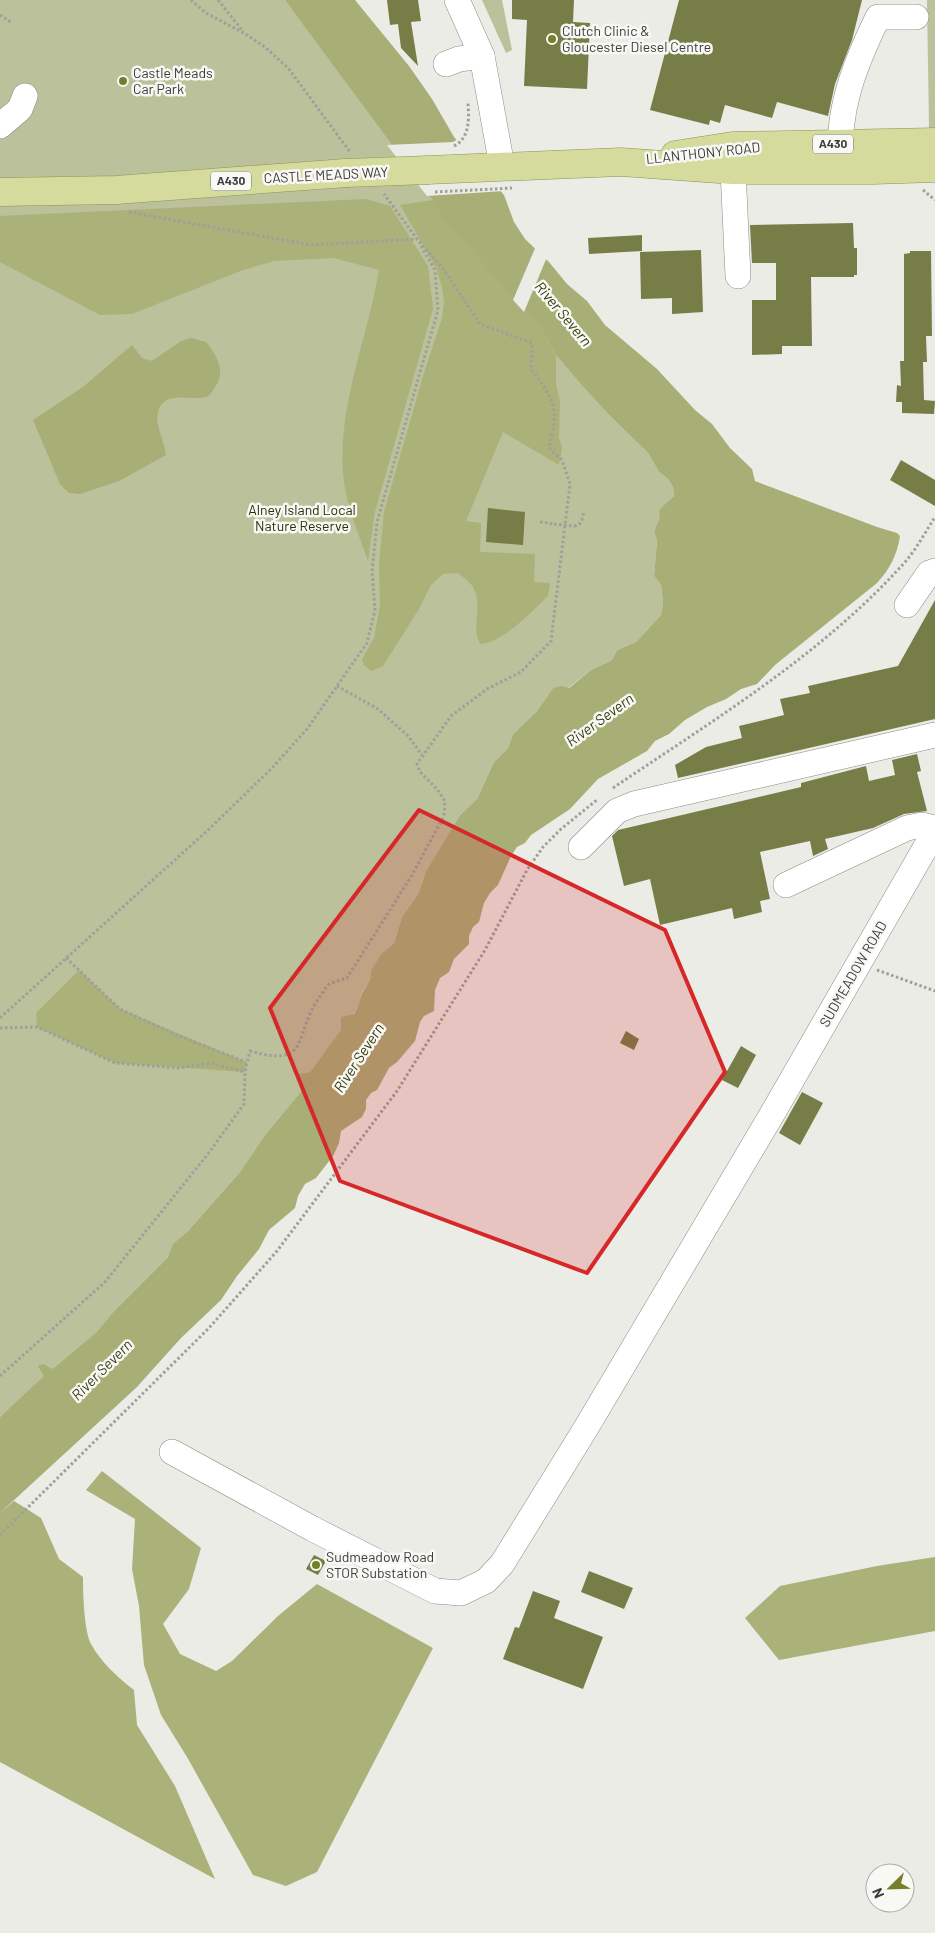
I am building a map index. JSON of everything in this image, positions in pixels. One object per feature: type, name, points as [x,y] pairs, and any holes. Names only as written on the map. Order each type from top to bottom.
[{"type":"main road","name":"LLANTHONY ROAD","points":[[501,166],[732,158],[839,144],[935,142]]},
{"type":"main road","name":"LLANTHONY ROAD","points":[[732,158],[841,170],[935,168]]},
{"type":"main road","name":"CASTLE MEADS WAY","points":[[0,192],[116,190],[349,164],[501,166]]},
{"type":"street","points":[[457,0],[482,56],[501,166]]},
{"type":"street","points":[[841,170],[839,144],[844,109],[859,57],[878,17],[916,17]]},
{"type":"street","points":[[446,64],[482,56]]},
{"type":"street","points":[[0,126],[20,109],[25,96]]},
{"type":"street","points":[[732,158],[738,276]]},
{"type":"street","points":[[907,605],[929,573],[935,571]]},
{"type":"street","points":[[581,847],[617,810],[634,804],[935,735]]},
{"type":"street","points":[[786,885],[906,828],[922,825],[935,830]]},
{"type":"street","name":"SUDMEADOW ROAD","points":[[172,1452],[312,1529],[435,1591],[461,1593],[486,1581],[502,1564],[586,1428],[860,964],[935,830]]},
{"type":"path","points":[[191,0],[206,13],[244,33],[265,47],[289,69],[349,164]]},
{"type":"path","points":[[218,0],[244,33]]},
{"type":"path","points":[[0,15],[11,22]]},
{"type":"path","points":[[449,149],[458,145],[465,137],[469,115]]},
{"type":"path","points":[[0,1376],[105,1282],[208,1154],[244,1104],[246,1062],[250,1051],[266,1056],[283,1057],[293,1051],[299,1043],[315,1004],[328,985],[346,978],[412,875],[444,816],[444,801],[437,788],[420,772],[417,764],[422,756],[451,716],[487,689],[521,672],[551,641],[570,484],[562,460],[549,448],[554,429],[555,409],[548,393],[531,369],[532,343],[480,324],[444,270],[417,239],[383,193]]},
{"type":"path","points":[[127,212],[311,245],[417,239]]},
{"type":"path","points":[[0,1018],[208,830],[272,768],[307,729],[367,643],[375,610],[372,571],[377,522],[438,310],[435,270],[417,239]]},
{"type":"path","points":[[540,522],[578,526],[582,522],[584,512]]},
{"type":"path","points":[[609,791],[749,697],[835,631],[907,560],[935,517]]},
{"type":"path","points":[[337,686],[378,709],[408,736],[422,756]]},
{"type":"path","points":[[0,1534],[210,1328],[278,1251],[397,1091],[484,950],[527,870],[543,847],[579,813],[601,797]]},
{"type":"path","points":[[66,958],[120,1009],[179,1036],[246,1062]]},
{"type":"path","points":[[860,964],[935,990]]},
{"type":"path","points":[[0,1028],[38,1027],[115,1063],[178,1068],[211,1063],[245,1072]]},
{"type":"highlighted area","points":[[419,810],[665,930],[725,1072],[587,1273],[340,1181],[270,1008]]},
{"type":"green space","name":"Alney Island Local Nature Reserve","points":[[0,0],[285,0],[540,327],[556,355],[610,416],[648,453],[659,472],[668,479],[673,487],[674,496],[669,501],[654,531],[657,541],[654,576],[661,585],[663,602],[661,615],[636,642],[617,650],[612,660],[591,670],[568,688],[553,688],[537,711],[513,734],[508,748],[494,762],[477,799],[460,815],[424,877],[418,894],[402,917],[394,943],[381,954],[371,970],[370,980],[362,992],[357,1009],[310,1072],[300,1074],[303,1089],[265,1135],[240,1172],[174,1244],[168,1257],[114,1311],[98,1332],[0,1417]]},
{"type":"green space","points":[[482,0],[502,0],[512,50],[506,53]]},
{"type":"green space","points":[[927,0],[935,0],[935,129],[929,129]]},
{"type":"shaded area","points":[[366,199],[390,206],[428,266],[433,309],[375,512],[368,561],[346,495],[343,473],[343,447],[349,396],[379,270],[334,258],[274,261],[243,270],[132,314],[100,315],[0,262],[0,216]]},
{"type":"shaded area","points":[[433,200],[540,327],[556,355],[556,384],[560,401],[559,438],[562,448],[559,465],[503,432],[466,521],[481,523],[480,552],[535,554],[534,582],[550,583],[548,596],[525,618],[498,638],[480,644],[476,630],[477,601],[473,587],[458,573],[443,574],[431,585],[419,609],[383,666],[371,671],[364,665],[362,659],[374,638],[380,606],[379,563],[384,512],[423,376],[442,318],[444,302],[436,268],[400,205]]},
{"type":"shaded area","points":[[79,970],[120,1009],[246,1062],[245,1072],[115,1063],[37,1027],[36,1013]]},
{"type":"shaded area","points":[[102,1471],[201,1548],[189,1589],[163,1624],[180,1654],[216,1671],[232,1661],[278,1616],[317,1584],[433,1648],[317,1872],[286,1886],[253,1875],[187,1757],[161,1715],[144,1665],[139,1606],[132,1569],[135,1519],[86,1490]]},
{"type":"shaded area","points":[[14,1501],[41,1518],[59,1559],[83,1577],[85,1621],[91,1644],[110,1669],[134,1690],[137,1725],[175,1786],[215,1879],[0,1762],[0,1513]]},
{"type":"shaded area","points":[[935,1557],[935,1631],[779,1660],[745,1618],[780,1586],[877,1566]]},
{"type":"water","name":"River Severn","points":[[285,0],[355,0],[409,66],[432,99],[454,137],[504,195],[514,222],[525,239],[549,262],[567,284],[587,301],[605,325],[657,369],[695,410],[712,424],[730,448],[752,469],[755,481],[897,533],[900,536],[892,561],[877,583],[775,665],[757,684],[741,689],[685,720],[669,734],[655,741],[647,751],[598,779],[570,809],[531,835],[525,843],[517,847],[498,885],[484,903],[479,922],[473,927],[469,936],[469,944],[454,959],[449,972],[440,978],[435,990],[434,1011],[424,1016],[420,1022],[415,1041],[397,1062],[389,1068],[377,1090],[371,1093],[366,1100],[366,1109],[362,1117],[341,1131],[339,1143],[333,1156],[316,1178],[305,1184],[298,1196],[295,1208],[269,1230],[259,1249],[237,1276],[221,1300],[181,1338],[137,1387],[0,1513],[0,1417],[44,1376],[38,1366],[43,1364],[53,1369],[97,1332],[114,1311],[168,1257],[173,1244],[187,1232],[240,1172],[265,1135],[303,1089],[299,1074],[310,1072],[341,1030],[341,1017],[354,1014],[362,993],[370,980],[371,970],[381,954],[394,943],[402,917],[418,894],[426,872],[460,815],[477,799],[494,762],[508,748],[513,734],[537,711],[553,688],[561,686],[569,688],[591,670],[612,660],[617,650],[636,642],[661,615],[663,602],[661,585],[654,576],[657,541],[654,531],[660,518],[659,510],[674,496],[673,487],[668,479],[659,472],[648,453],[610,416],[556,355],[540,327],[443,218],[433,200]]},
{"type":"water","points":[[191,338],[206,342],[210,347],[219,363],[220,375],[208,396],[202,398],[175,398],[163,403],[159,409],[157,420],[166,455],[119,481],[80,494],[69,493],[60,484],[33,420],[83,387],[132,345],[142,358],[152,361],[181,341]]},
{"type":"pier","points":[[458,139],[504,191],[427,196],[387,145],[453,142]]},
{"type":"pier","points":[[536,246],[547,257],[524,312],[513,300]]},
{"type":"building","points":[[387,0],[418,0],[421,21],[411,22],[418,66],[401,48],[398,24],[390,25]]},
{"type":"building","points":[[512,0],[574,0],[573,22],[590,23],[587,89],[524,86],[527,20],[512,19]]},
{"type":"building","points":[[679,0],[862,0],[852,40],[835,84],[828,116],[777,102],[772,118],[725,105],[720,123],[710,120],[709,125],[650,110]]},
{"type":"building","points":[[853,223],[854,248],[857,248],[857,275],[854,275],[854,277],[811,277],[812,346],[782,346],[782,354],[752,355],[752,300],[776,300],[776,263],[752,263],[750,225]]},
{"type":"building","points":[[642,235],[642,251],[589,254],[588,238]]},
{"type":"building","points":[[701,250],[703,312],[672,314],[672,298],[641,299],[640,252]]},
{"type":"building","points":[[910,251],[931,251],[932,336],[926,336],[927,362],[923,362],[924,400],[935,401],[934,414],[902,413],[902,402],[896,402],[897,385],[901,386],[900,361],[904,361],[904,254],[910,253]]},
{"type":"building","points":[[901,460],[935,480],[935,506],[890,480]]},
{"type":"building","points":[[488,508],[525,512],[523,545],[486,542]]},
{"type":"building","points":[[935,600],[935,719],[678,778],[675,765],[706,747],[742,738],[739,726],[784,715],[780,699],[810,693],[808,686],[898,666]]},
{"type":"building","points":[[917,754],[921,771],[917,772],[927,811],[904,814],[873,828],[825,839],[828,849],[813,856],[810,841],[760,852],[770,899],[760,901],[762,912],[734,919],[732,908],[660,925],[650,879],[624,886],[612,836],[618,830],[801,787],[801,783],[866,766],[869,781],[895,775],[892,760]]},
{"type":"building","points":[[626,1031],[639,1039],[634,1050],[620,1043]]},
{"type":"building","points":[[741,1046],[756,1055],[738,1088],[722,1080]]},
{"type":"building","points":[[802,1092],[823,1103],[800,1145],[779,1133]]},
{"type":"building","name":"Sudmeadow Road STOR Substation","points":[[314,1555],[326,1561],[318,1575],[306,1569]]},
{"type":"building","points":[[589,1571],[633,1588],[624,1609],[581,1592]]},
{"type":"building","points":[[533,1591],[560,1601],[554,1618],[603,1637],[583,1689],[503,1659],[515,1627],[519,1628]]},
{"type":"place","name":"Clutch Clinic & Gloucester Diesel Centre","points":[[552,39]]},
{"type":"place","name":"Castle Meads Car Park","points":[[123,81]]},
{"type":"place","name":"Sudmeadow Road STOR Substation","points":[[316,1565]]}]
